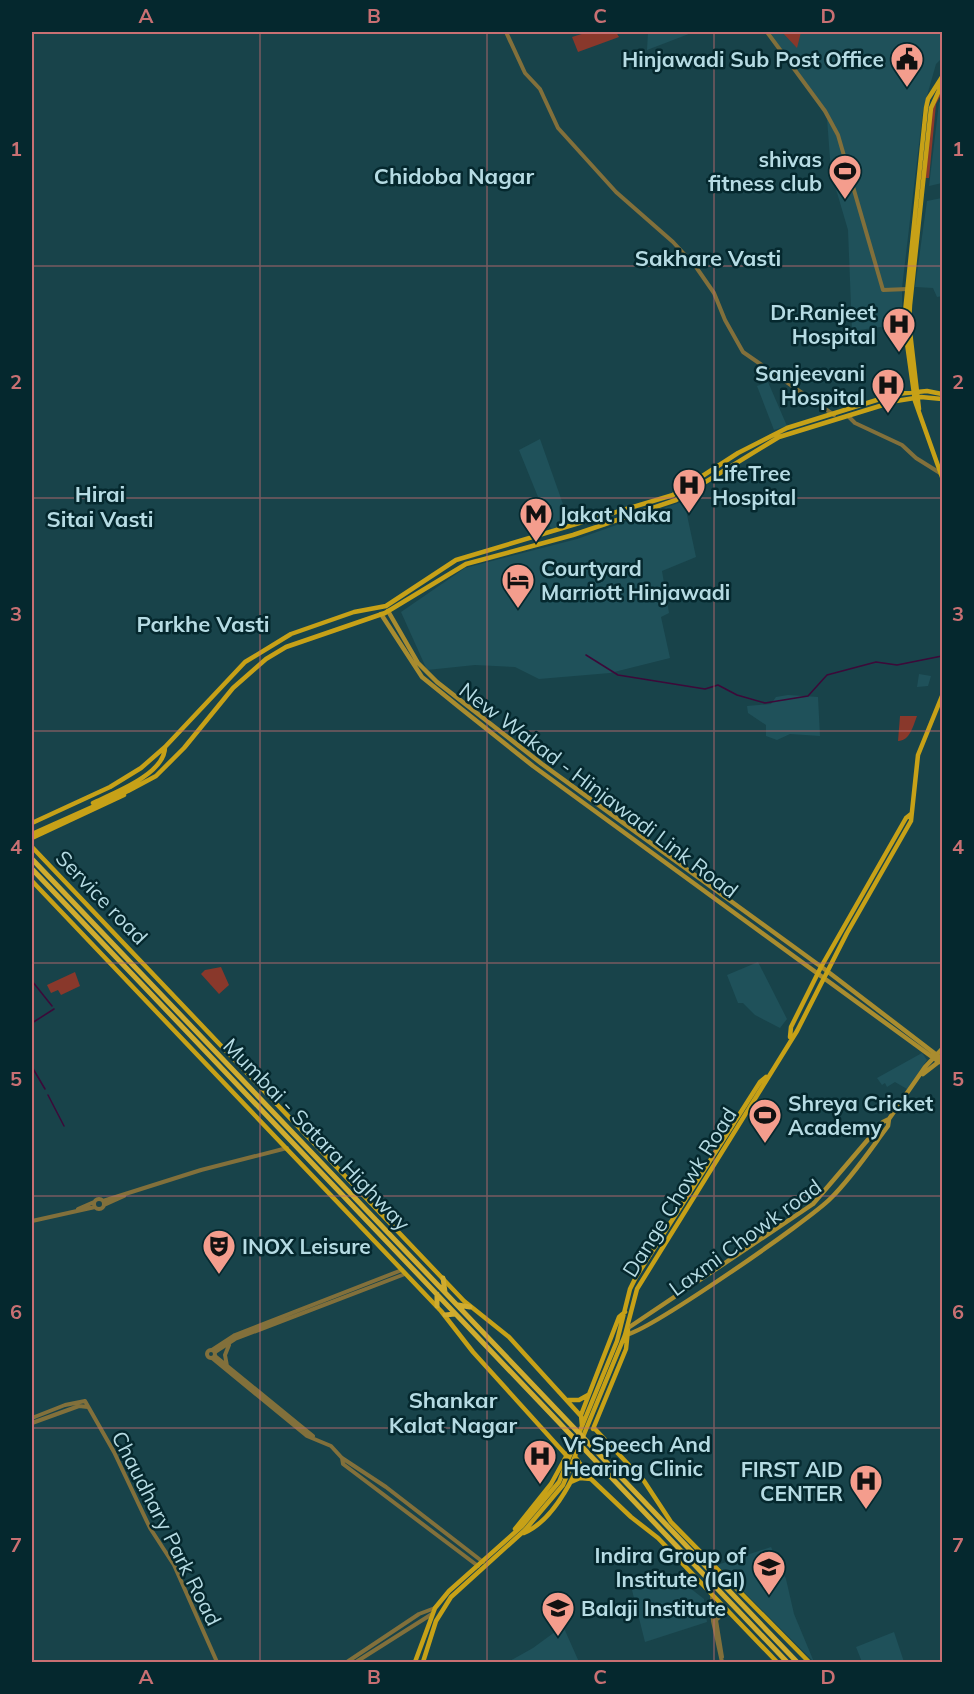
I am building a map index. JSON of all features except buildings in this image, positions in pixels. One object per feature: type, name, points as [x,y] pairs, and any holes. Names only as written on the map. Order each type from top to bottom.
[{"type":"highway","name":"Mumbai - Satara Highway","points":[[32,859],[458,1305],[582,1430],[587,1442],[797,1662]]},
{"type":"highway","name":"Mumbai - Satara Highway","points":[[32,869],[787,1662]]},
{"type":"highway","points":[[443,1278],[446,1292]]},
{"type":"highway","points":[[437,1294],[437,1306]]},
{"type":"highway","points":[[458,1305],[470,1307]]},
{"type":"highway","points":[[445,1315],[455,1314]]},
{"type":"highway","points":[[671,1551],[676,1547]]},
{"type":"main road","points":[[942,77],[928,99],[926,108],[909,289],[909,322],[918,412],[942,475]]},
{"type":"main road","points":[[909,289],[931,108],[942,84]]},
{"type":"main road","points":[[834,416],[847,415],[916,394],[942,399]]},
{"type":"main road","points":[[32,834],[38,835],[112,802],[165,767],[232,688],[266,659],[307,638],[381,614],[387,608],[466,564],[573,535],[675,500],[772,441],[834,416],[916,394],[942,394]]},
{"type":"main road","points":[[379,608],[381,614]]},
{"type":"main road","points":[[32,823],[118,782],[165,747],[245,662],[261,651],[311,626],[354,612],[387,608]]},
{"type":"main road","name":"New Wakad - Hinjawadi Link Road","points":[[387,608],[390,620],[426,673],[614,821]]},
{"type":"main road","name":"New Wakad - Hinjawadi Link Road","points":[[381,614],[422,677],[533,766],[767,931],[828,971],[939,1059]]},
{"type":"main road","points":[[261,651],[266,659]]},
{"type":"main road","name":"Dange Chowk Road","points":[[790,1039],[791,1027],[821,967],[911,821],[920,749],[942,696]]},
{"type":"main road","points":[[32,834],[112,796],[131,784],[162,763],[165,747]]},
{"type":"main road","points":[[112,796],[128,791]]},
{"type":"main road","points":[[32,848],[38,835]]},
{"type":"main road","name":"Service road","points":[[32,848],[470,1307],[509,1337],[580,1415]]},
{"type":"main road","name":"Dange Chowk Road","points":[[627,1335],[628,1312],[636,1276],[760,1082],[766,1077],[797,1031],[877,875]]},
{"type":"main road","name":"Service road","points":[[32,881],[437,1306],[472,1352],[566,1455]]},
{"type":"main road","name":"New Wakad - Hinjawadi Link Road","points":[[767,931],[824,977],[939,1059]]},
{"type":"main road","points":[[129,982],[130,978],[144,969],[149,970]]},
{"type":"main road","points":[[939,1059],[942,1049]]},
{"type":"main road","name":"Laxmi Chowk road","points":[[628,1328],[813,1204],[883,1122],[889,1119],[923,1074],[939,1059]]},
{"type":"main road","name":"Dange Chowk Road","points":[[628,1312],[642,1281],[739,1128],[765,1085],[766,1077]]},
{"type":"main road","name":"Laxmi Chowk road","points":[[627,1335],[693,1296],[818,1210],[860,1164],[888,1126],[889,1119]]},
{"type":"main road","points":[[636,1276],[642,1281]]},
{"type":"main road","points":[[582,1430],[581,1414],[591,1394],[619,1317],[628,1312]]},
{"type":"main road","points":[[423,1662],[441,1611],[481,1565],[519,1535],[560,1490],[576,1458],[582,1430],[628,1312]]},
{"type":"main road","points":[[594,1428],[626,1349],[627,1335]]},
{"type":"main road","points":[[415,1662],[434,1611],[536,1511],[555,1487],[627,1335]]},
{"type":"main road","points":[[568,1400],[579,1400],[591,1394]]},
{"type":"main road","points":[[582,1430],[594,1428]]},
{"type":"main road","points":[[594,1428],[644,1481],[671,1522],[809,1662]]},
{"type":"main road","points":[[514,1532],[551,1484],[566,1455],[574,1447]]},
{"type":"main road","points":[[576,1458],[591,1479],[671,1551],[777,1662]]},
{"type":"main road","points":[[514,1532],[519,1535],[528,1532],[544,1518],[570,1483],[579,1465]]},
{"type":"main road","points":[[570,1483],[580,1478],[591,1479]]},
{"type":"street","points":[[506,32],[525,73],[540,89],[558,128],[608,185],[673,242],[696,267],[714,293],[724,320],[743,352],[834,416]]},
{"type":"street","points":[[767,32],[824,109],[838,135],[884,290],[909,289]]},
{"type":"street","points":[[847,415],[855,423],[902,445],[916,458],[942,475]]},
{"type":"street","points":[[95,1204],[101,1208],[104,1202],[201,1170],[287,1148]]},
{"type":"street","points":[[32,1221],[95,1204],[98,1198],[104,1202]]},
{"type":"street","points":[[213,1354],[231,1342],[272,1323],[404,1272]]},
{"type":"street","points":[[213,1354],[234,1335],[272,1323]]},
{"type":"street","points":[[227,1366],[225,1355],[231,1342]]},
{"type":"street","points":[[213,1354],[242,1381],[313,1437],[331,1446],[342,1458],[376,1483],[386,1487],[481,1565]]},
{"type":"street","points":[[213,1354],[307,1436],[313,1437]]},
{"type":"street","points":[[32,1418],[82,1400],[89,1407]]},
{"type":"street","points":[[32,1423],[80,1406],[89,1407]]},
{"type":"street","name":"Chaudhary Park Road","points":[[89,1407],[114,1452],[150,1528],[174,1565],[217,1662]]},
{"type":"street","points":[[342,1458],[343,1464],[367,1483],[481,1565]]},
{"type":"street","points":[[712,1594],[714,1620],[722,1661]]},
{"type":"street","points":[[714,1620],[727,1610]]},
{"type":"street","points":[[347,1662],[419,1614],[434,1611]]},
{"type":"street","points":[[356,1662],[434,1611]]},
{"type":"shaded area","points":[[588,32],[616,32],[619,37],[578,52],[572,37]]},
{"type":"shaded area","points":[[648,32],[694,32],[647,50]]},
{"type":"shaded area","points":[[770,32],[942,32],[942,58],[936,64],[923,110],[902,288],[902,324],[852,331],[848,230],[831,172],[827,118]]},
{"type":"shaded area","points":[[782,32],[801,32],[797,48]]},
{"type":"shaded area","points":[[942,87],[942,93],[936,104],[929,178],[924,178],[933,104]]},
{"type":"shaded area","points":[[942,98],[942,183],[929,186],[939,103]]},
{"type":"shaded area","points":[[942,198],[942,296],[937,297],[933,288],[915,287],[927,201]]},
{"type":"shaded area","points":[[768,382],[787,426],[774,430],[757,386]]},
{"type":"shaded area","points":[[540,439],[570,524],[551,529],[519,450]]},
{"type":"shaded area","points":[[684,501],[696,557],[662,571],[669,613],[661,617],[670,658],[610,673],[539,679],[515,667],[475,665],[427,670],[401,612],[465,568],[577,539]]},
{"type":"shaded area","points":[[919,674],[931,676],[928,686],[917,687]]},
{"type":"shaded area","points":[[788,695],[818,697],[820,736],[790,734],[777,740],[766,736],[766,725],[748,713],[747,706],[771,704],[776,697]]},
{"type":"shaded area","points":[[900,716],[917,716],[908,736],[898,741]]},
{"type":"shaded area","points":[[758,962],[787,1019],[780,1028],[755,1015],[743,1003],[738,1003],[727,975]]},
{"type":"shaded area","points":[[221,967],[229,985],[219,994],[201,974],[205,970]]},
{"type":"shaded area","points":[[75,972],[80,986],[61,995],[58,990],[51,993],[47,985]]},
{"type":"shaded area","points":[[922,1053],[927,1060],[907,1089],[895,1082],[887,1087],[885,1083],[882,1085],[877,1078]]},
{"type":"shaded area","name":"Indira Group of Institute (IGI)","points":[[771,1547],[786,1579],[794,1614],[814,1662],[717,1565]]},
{"type":"shaded area","points":[[676,1577],[704,1599],[707,1622],[645,1642],[632,1590]]},
{"type":"shaded area","name":"Balaji Institute","points":[[563,1626],[579,1662],[508,1662],[533,1648]]},
{"type":"shaded area","points":[[894,1632],[904,1662],[862,1662],[856,1647]]},
{"type":"waterway","points":[[586,655],[618,675],[705,689],[718,685],[737,695],[765,703],[808,696],[827,675],[876,662],[897,665],[942,656]]},
{"type":"waterway","points":[[32,981],[52,1006]]},
{"type":"waterway","points":[[32,1023],[54,1009]]},
{"type":"waterway","points":[[32,1067],[45,1089]]},
{"type":"waterway","points":[[48,1095],[64,1126]]},
{"type":"place","name":"Hinjawadi Sub Post Office","points":[[907,88]]},
{"type":"place","name":"shivas fitness club","points":[[845,200]]},
{"type":"place","name":"Dr.Ranjeet Hospital","points":[[899,353]]},
{"type":"place","name":"Sanjeevani Hospital","points":[[888,414]]},
{"type":"place","name":"LifeTree Hospital","points":[[689,514]]},
{"type":"place","name":"Jakat Naka","points":[[536,543]]},
{"type":"place","name":"Courtyard Marriott Hinjawadi","points":[[518,609]]},
{"type":"place","name":"Shreya Cricket Academy","points":[[765,1144]]},
{"type":"place","name":"INOX Leisure","points":[[219,1275]]},
{"type":"place","name":"Vr Speech And Hearing Clinic","points":[[540,1485]]},
{"type":"place","name":"FIRST AID CENTER","points":[[866,1510]]},
{"type":"place","name":"Indira Group of Institute (IGI)","points":[[769,1596]]},
{"type":"place","name":"Balaji Institute","points":[[558,1637]]},
{"type":"district","name":"Chidoba Nagar","points":[[454,176]]},
{"type":"district","name":"Sakhare Vasti","points":[[708,258]]},
{"type":"district","name":"Hirai Sitai Vasti","points":[[100,506]]},
{"type":"district","name":"Parkhe Vasti","points":[[203,624]]},
{"type":"district","name":"Shankar Kalat Nagar","points":[[453,1412]]}]
